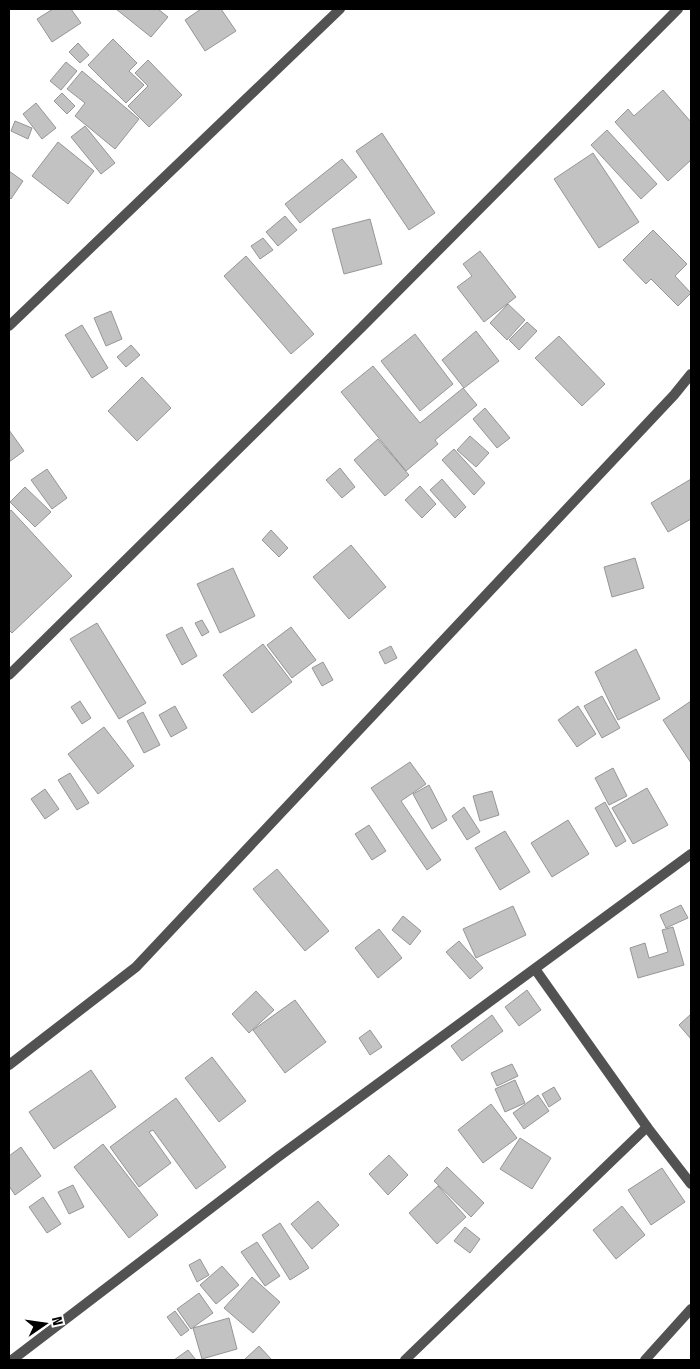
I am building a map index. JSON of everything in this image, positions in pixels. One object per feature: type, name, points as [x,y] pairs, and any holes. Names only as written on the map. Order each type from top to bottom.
[{"type":"street","points":[[9,326],[340,9]]},
{"type":"street","points":[[9,675],[354,335],[678,9]]},
{"type":"street","points":[[9,1065],[136,967],[674,396],[691,374]]},
{"type":"street","points":[[12,1360],[278,1157],[691,854]]},
{"type":"street","points":[[535,969],[647,1127],[691,1184]]},
{"type":"street","points":[[405,1360],[647,1127]]},
{"type":"street","points":[[645,1360],[691,1309]]},
{"type":"building","points":[[53,9],[71,9],[81,23],[52,42],[37,19]]},
{"type":"building","points":[[116,9],[158,9],[168,17],[151,37]]},
{"type":"building","points":[[201,9],[221,9],[236,31],[205,51],[185,20]]},
{"type":"building","points":[[113,39],[137,63],[129,71],[144,85],[126,103],[88,65]]},
{"type":"building","points":[[78,43],[89,55],[80,63],[69,52]]},
{"type":"building","points":[[148,60],[182,95],[149,127],[128,106],[148,86],[135,73]]},
{"type":"building","points":[[66,62],[77,71],[61,90],[50,81]]},
{"type":"building","points":[[82,71],[139,119],[115,149],[75,116],[85,103],[67,89]]},
{"type":"building","points":[[663,90],[691,122],[691,160],[668,181],[615,122],[628,109],[634,116]]},
{"type":"building","points":[[62,93],[75,106],[67,114],[54,101]]},
{"type":"building","points":[[36,103],[56,128],[42,139],[23,114]]},
{"type":"building","points":[[15,121],[32,128],[28,139],[11,131]]},
{"type":"building","points":[[85,126],[115,163],[101,174],[71,137]]},
{"type":"building","points":[[607,130],[657,184],[641,199],[591,145]]},
{"type":"building","points":[[382,133],[435,213],[409,230],[356,151]]},
{"type":"building","points":[[58,142],[94,171],[68,204],[32,176]]},
{"type":"building","points":[[593,153],[639,222],[599,248],[554,179]]},
{"type":"building","points":[[342,159],[357,177],[300,223],[285,204]]},
{"type":"building","points":[[9,171],[23,181],[11,199],[9,197]]},
{"type":"building","points":[[285,216],[297,230],[278,246],[266,232]]},
{"type":"building","points":[[370,219],[382,264],[344,274],[332,229]]},
{"type":"building","points":[[653,230],[687,264],[675,276],[691,293],[678,306],[651,279],[646,284],[623,260]]},
{"type":"building","points":[[263,238],[273,250],[260,259],[251,246]]},
{"type":"building","points":[[480,251],[516,297],[484,322],[457,287],[472,276],[463,264]]},
{"type":"building","points":[[246,256],[314,334],[291,354],[224,276]]},
{"type":"building","points":[[508,304],[525,320],[507,340],[490,323]]},
{"type":"building","points":[[111,311],[122,339],[106,346],[94,318]]},
{"type":"building","points":[[527,322],[537,331],[519,350],[509,340]]},
{"type":"building","points":[[82,325],[108,368],[92,378],[65,335]]},
{"type":"building","points":[[476,331],[499,361],[464,388],[442,360]]},
{"type":"building","points":[[415,334],[453,384],[420,411],[381,361]]},
{"type":"building","points":[[559,336],[605,384],[582,406],[535,358]]},
{"type":"building","points":[[131,345],[140,355],[126,367],[117,357]]},
{"type":"building","points":[[373,366],[420,423],[463,388],[477,405],[435,440],[438,444],[406,471],[341,392]]},
{"type":"building","points":[[142,377],[171,408],[137,441],[108,411]]},
{"type":"building","points":[[485,408],[510,438],[497,448],[473,419]]},
{"type":"building","points":[[9,430],[24,451],[9,462]]},
{"type":"building","points":[[470,436],[489,453],[476,467],[457,450]]},
{"type":"building","points":[[378,439],[409,475],[385,496],[354,460]]},
{"type":"building","points":[[454,449],[485,483],[474,495],[442,460]]},
{"type":"building","points":[[340,468],[355,487],[342,498],[326,480]]},
{"type":"building","points":[[47,469],[67,498],[52,509],[31,480]]},
{"type":"building","points":[[442,479],[466,507],[455,518],[430,490]]},
{"type":"building","points":[[691,479],[691,519],[668,532],[651,503]]},
{"type":"building","points":[[420,486],[436,504],[422,518],[405,500]]},
{"type":"building","points":[[25,487],[51,512],[35,527],[10,502]]},
{"type":"building","points":[[11,510],[72,576],[12,633],[9,630],[9,512]]},
{"type":"building","points":[[271,530],[288,548],[279,557],[262,540]]},
{"type":"building","points":[[351,545],[386,587],[349,619],[313,577]]},
{"type":"building","points":[[635,558],[644,588],[612,597],[604,567]]},
{"type":"building","points":[[233,568],[255,616],[220,633],[197,584]]},
{"type":"building","points":[[202,620],[209,632],[202,636],[195,623]]},
{"type":"building","points":[[97,623],[146,703],[119,719],[70,639]]},
{"type":"building","points":[[182,627],[197,656],[182,665],[166,635]]},
{"type":"building","points":[[291,627],[316,660],[292,678],[267,645]]},
{"type":"building","points":[[263,644],[292,682],[252,713],[223,675]]},
{"type":"building","points":[[391,646],[397,658],[385,664],[379,652]]},
{"type":"building","points":[[636,649],[660,699],[618,720],[595,672]]},
{"type":"building","points":[[323,662],[333,680],[322,686],[312,668]]},
{"type":"building","points":[[602,696],[620,728],[602,738],[584,706]]},
{"type":"building","points":[[80,701],[91,718],[82,724],[71,707]]},
{"type":"building","points":[[691,701],[691,763],[663,720]]},
{"type":"building","points":[[175,706],[187,728],[171,737],[159,715]]},
{"type":"building","points":[[578,706],[596,734],[577,747],[558,720]]},
{"type":"building","points":[[143,712],[160,745],[144,753],[127,721]]},
{"type":"building","points":[[104,727],[134,766],[98,794],[68,754]]},
{"type":"building","points":[[410,762],[426,784],[401,801],[441,860],[427,870],[371,788]]},
{"type":"building","points":[[613,768],[627,796],[609,805],[595,778]]},
{"type":"building","points":[[70,773],[89,803],[77,810],[58,780]]},
{"type":"building","points":[[429,785],[447,820],[432,829],[413,794]]},
{"type":"building","points":[[647,788],[668,825],[633,844],[612,808]]},
{"type":"building","points":[[45,789],[59,809],[45,819],[31,799]]},
{"type":"building","points":[[492,791],[499,815],[480,821],[473,796]]},
{"type":"building","points":[[605,802],[626,841],[616,847],[595,808]]},
{"type":"building","points":[[464,807],[480,832],[467,840],[452,816]]},
{"type":"building","points":[[568,820],[589,854],[552,877],[531,843]]},
{"type":"building","points":[[369,825],[386,851],[372,860],[355,834]]},
{"type":"building","points":[[505,831],[530,872],[500,890],[475,848]]},
{"type":"building","points":[[277,869],[329,931],[305,951],[253,889]]},
{"type":"building","points":[[681,905],[688,918],[666,928],[660,915]]},
{"type":"building","points":[[513,906],[526,935],[476,958],[463,929]]},
{"type":"building","points":[[403,916],[421,931],[410,945],[392,930]]},
{"type":"building","points":[[673,927],[684,965],[638,978],[630,948],[645,943],[649,958],[668,952],[662,930]]},
{"type":"building","points":[[379,929],[402,958],[378,978],[355,948]]},
{"type":"building","points":[[459,941],[483,968],[470,979],[446,952]]},
{"type":"building","points":[[527,990],[541,1010],[519,1026],[505,1007]]},
{"type":"building","points":[[256,991],[274,1010],[249,1033],[232,1014]]},
{"type":"building","points":[[295,1000],[326,1042],[285,1073],[253,1030]]},
{"type":"building","points":[[691,1014],[691,1039],[679,1025]]},
{"type":"building","points":[[492,1015],[503,1031],[462,1061],[451,1046]]},
{"type":"building","points":[[370,1030],[382,1047],[370,1055],[359,1038]]},
{"type":"building","points":[[212,1057],[246,1101],[219,1122],[185,1078]]},
{"type":"building","points":[[512,1064],[518,1076],[497,1086],[491,1073]]},
{"type":"building","points":[[91,1070],[116,1107],[54,1149],[29,1112]]},
{"type":"building","points":[[515,1080],[525,1103],[505,1112],[495,1089]]},
{"type":"building","points":[[554,1087],[561,1099],[549,1107],[542,1094]]},
{"type":"building","points":[[538,1095],[549,1111],[524,1129],[513,1113]]},
{"type":"building","points":[[176,1098],[226,1167],[196,1189],[153,1130],[149,1132],[171,1163],[139,1187],[110,1147]]},
{"type":"building","points":[[491,1104],[517,1138],[483,1163],[458,1130]]},
{"type":"building","points":[[520,1138],[551,1158],[532,1189],[500,1169]]},
{"type":"building","points":[[103,1144],[158,1215],[129,1238],[74,1167]]},
{"type":"building","points":[[21,1147],[41,1176],[15,1195],[9,1186],[9,1156]]},
{"type":"building","points":[[389,1155],[408,1175],[388,1195],[369,1174]]},
{"type":"building","points":[[447,1167],[484,1203],[471,1217],[434,1181]]},
{"type":"building","points":[[662,1168],[685,1202],[651,1225],[628,1190]]},
{"type":"building","points":[[73,1185],[84,1207],[69,1214],[58,1192]]},
{"type":"building","points":[[438,1186],[466,1217],[437,1244],[409,1213]]},
{"type":"building","points":[[43,1197],[61,1224],[47,1233],[29,1207]]},
{"type":"building","points":[[318,1201],[339,1225],[312,1249],[291,1224]]},
{"type":"building","points":[[622,1206],[645,1235],[616,1259],[593,1230]]},
{"type":"building","points":[[280,1223],[309,1268],[290,1280],[262,1235]]},
{"type":"building","points":[[465,1227],[480,1239],[470,1253],[454,1241]]},
{"type":"building","points":[[257,1242],[280,1276],[265,1286],[241,1252]]},
{"type":"building","points":[[200,1259],[209,1275],[197,1282],[189,1265]]},
{"type":"building","points":[[222,1266],[239,1285],[216,1304],[200,1285]]},
{"type":"building","points":[[252,1277],[280,1302],[253,1333],[224,1308]]},
{"type":"building","points":[[199,1293],[213,1313],[191,1329],[177,1309]]},
{"type":"building","points":[[175,1311],[189,1330],[181,1336],[167,1317]]},
{"type":"building","points":[[229,1318],[237,1349],[202,1359],[193,1328]]},
{"type":"building","points":[[259,1346],[272,1360],[244,1360]]},
{"type":"building","points":[[188,1350],[196,1360],[174,1360]]}]
